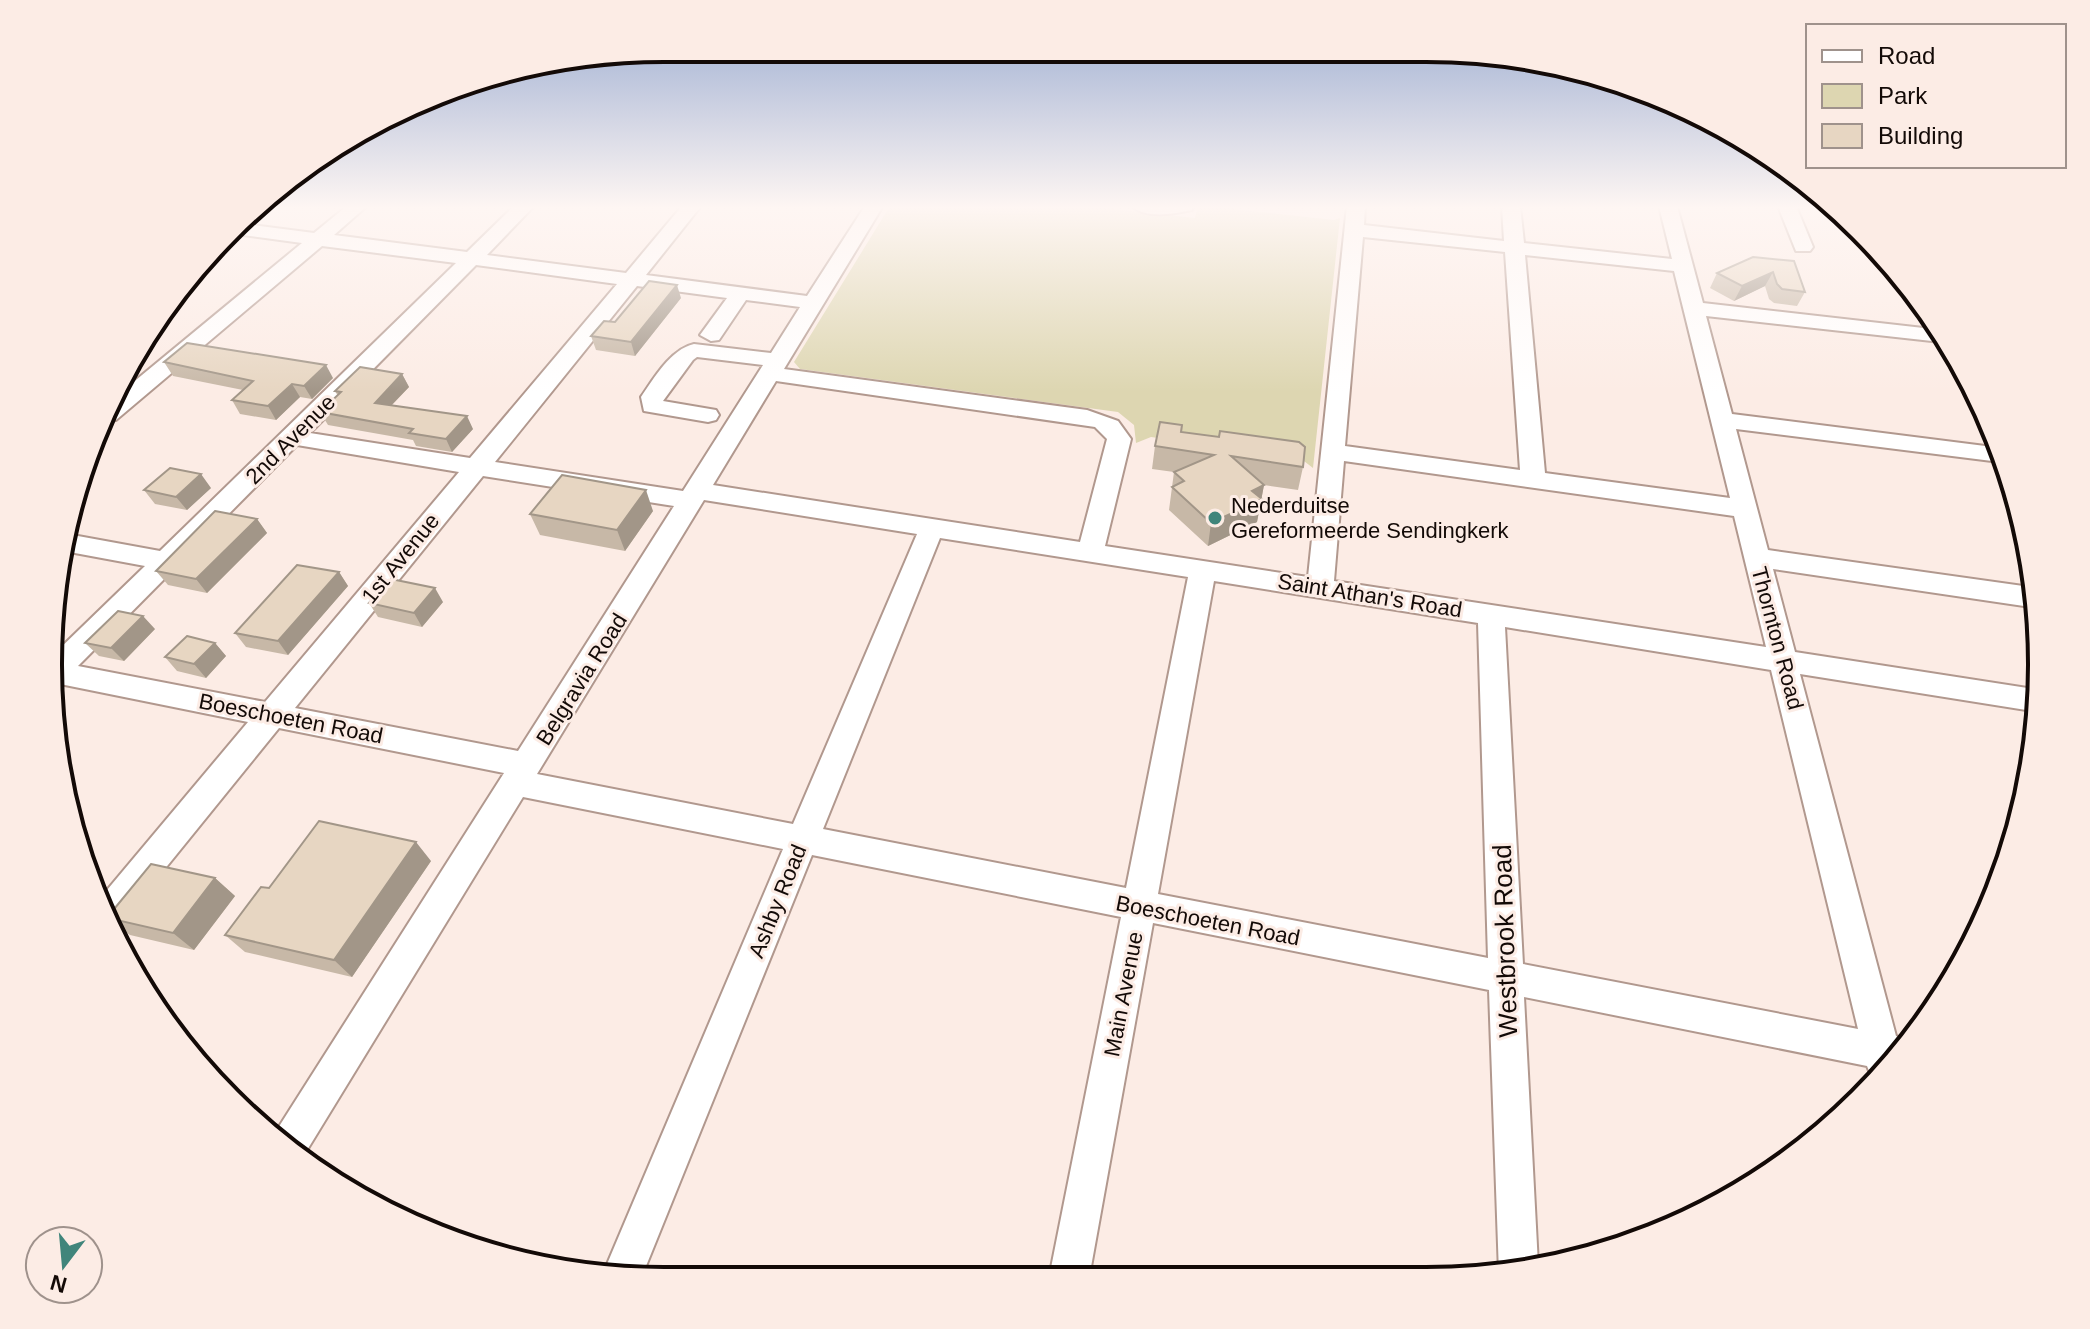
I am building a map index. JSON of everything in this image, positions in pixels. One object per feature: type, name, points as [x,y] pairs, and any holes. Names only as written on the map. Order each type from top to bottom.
[{"type":"street","points":[[121,404],[284,268]]},
{"type":"street","name":"2nd Avenue","points":[[62,664],[462,268]]},
{"type":"street","points":[[540,268],[814,303]]},
{"type":"street","name":"1st Avenue","points":[[113,907],[641,268]]},
{"type":"street","name":"Belgravia Road","points":[[293,1138],[836,268]]},
{"type":"street","points":[[1320,587],[1350,268]]},
{"type":"street","points":[[1517,268],[1533,479]]},
{"type":"street","name":"Thornton Road","points":[[1684,268],[1887,1051]]},
{"type":"street","points":[[711,335],[740,294]]},
{"type":"street","points":[[1694,308],[1929,335]]},
{"type":"street","points":[[708,415],[652,406],[652,397],[685,355],[700,350],[776,367],[1120,425],[1116,457],[1090,551]]},
{"type":"street","points":[[1722,420],[1990,454]]},
{"type":"street","name":"Saint Athan's Road","points":[[291,437],[475,466],[1090,551],[1785,660],[2027,705]]},
{"type":"street","points":[[1333,452],[1745,509]]},
{"type":"street","name":"Ashby Road","points":[[626,1266],[932,527]]},
{"type":"street","points":[[75,545],[166,561]]},
{"type":"street","points":[[1757,558],[2024,596]]},
{"type":"street","name":"Main Avenue","points":[[1071,1267],[1203,569]]},
{"type":"street","name":"Westbrook Road","points":[[1491,613],[1518,1260]]},
{"type":"street","name":"Boeschoeten Road","points":[[62,674],[272,715],[803,840],[1882,1057]]},
{"type":"green space","points":[[852,268],[1335,268],[1313,468],[1300,458],[1151,437],[1136,443],[1134,425],[1118,412],[800,369],[794,362]]},
{"type":"building","points":[[1728,268],[1796,268],[1805,292],[1782,289],[1773,272],[1742,286],[1717,273]]},
{"type":"building","points":[[649,281],[677,285],[631,342],[591,336],[604,321],[615,322]]},
{"type":"building","points":[[187,343],[326,365],[304,386],[292,384],[268,406],[232,400],[253,381],[164,362]]},
{"type":"building","points":[[360,367],[402,374],[375,403],[467,416],[446,439],[409,433],[413,429],[320,412],[341,392],[335,391]]},
{"type":"building","points":[[1160,422],[1182,425],[1181,432],[1219,437],[1220,431],[1299,442],[1305,447],[1303,467],[1231,456],[1264,485],[1252,491],[1262,499],[1211,523],[1172,487],[1184,481],[1174,472],[1214,455],[1155,446]]},
{"type":"building","points":[[170,468],[201,474],[176,497],[144,490]]},
{"type":"building","points":[[562,475],[646,490],[617,530],[530,514]]},
{"type":"building","points":[[215,511],[257,519],[196,579],[156,571]]},
{"type":"building","points":[[297,565],[339,572],[278,641],[235,633]]},
{"type":"building","points":[[391,579],[435,588],[414,613],[369,603]]},
{"type":"building","points":[[118,611],[143,616],[111,648],[85,643]]},
{"type":"building","points":[[187,636],[215,643],[194,664],[165,657]]},
{"type":"building","points":[[319,821],[416,842],[334,960],[225,935],[261,887],[269,888]]},
{"type":"building","points":[[151,864],[215,878],[173,933],[119,921],[114,909]]},
{"type":"place","name":"Nederduitse Gereformeerde Sendingkerk","points":[[1215,518]]}]
